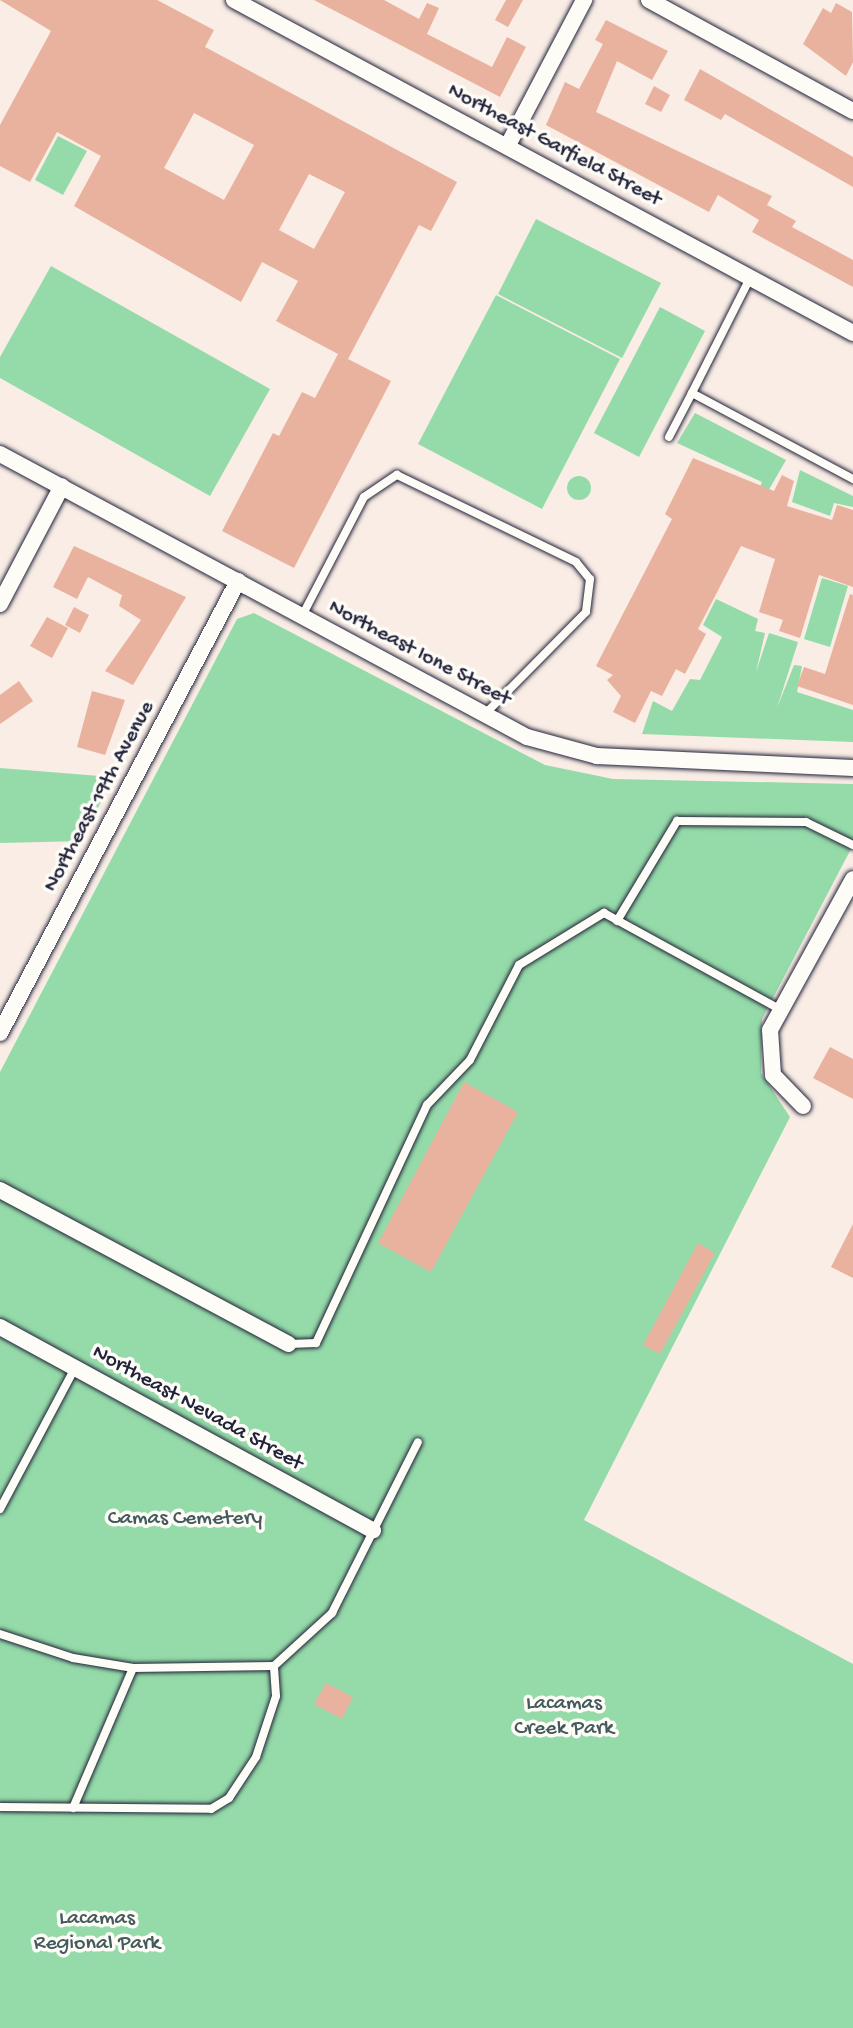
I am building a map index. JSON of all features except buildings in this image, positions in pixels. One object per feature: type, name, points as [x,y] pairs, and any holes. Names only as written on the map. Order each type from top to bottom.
[{"type":"street","name":"Northeast Garfield Street","points":[[234,0],[853,333]]},
{"type":"street","points":[[508,145],[584,0]]},
{"type":"street","points":[[649,0],[853,111]]},
{"type":"street","name":"Northeast Ione Street","points":[[0,454],[527,737],[597,756],[853,768]]},
{"type":"street","points":[[0,604],[62,486]]},
{"type":"street","name":"Northeast 19th Avenue","points":[[0,1033],[238,581]]},
{"type":"street","points":[[803,1106],[773,1075],[769,1041],[779,1009],[853,879]]},
{"type":"street","points":[[0,1190],[289,1344]]},
{"type":"street","name":"Northeast Nevada Street","points":[[0,1327],[373,1530]]},
{"type":"lane","points":[[669,437],[750,277]]},
{"type":"lane","points":[[692,393],[853,479]]},
{"type":"lane","points":[[302,616],[364,497],[397,475],[576,562],[590,579],[586,612],[485,714]]},
{"type":"lane","points":[[617,921],[677,821],[806,822],[853,845]]},
{"type":"lane","points":[[289,1344],[316,1343],[365,1250],[380,1194],[421,1118],[470,1060],[519,965],[604,913],[779,1009]]},
{"type":"lane","points":[[0,1509],[75,1367]]},
{"type":"lane","points":[[0,1634],[73,1658],[133,1668],[274,1666],[332,1613],[418,1442]]},
{"type":"lane","points":[[0,1807],[211,1809],[229,1798],[256,1757],[276,1696],[274,1666]]},
{"type":"lane","points":[[73,1808],[133,1668]]},
{"type":"green space","points":[[58,136],[87,151],[63,195],[35,180]]},
{"type":"green space","points":[[536,219],[661,283],[622,358],[498,294]]},
{"type":"green space","points":[[51,266],[270,389],[210,496],[0,378],[0,357]]},
{"type":"green space","points":[[496,295],[620,359],[542,509],[418,444]]},
{"type":"green space","points":[[660,307],[705,331],[639,457],[594,433]]},
{"type":"green space","points":[[695,413],[786,460],[767,493],[755,500],[762,482],[677,443]]},
{"type":"green space","points":[[800,470],[853,496],[853,507],[834,503],[830,516],[792,502]]},
{"type":"green space","points":[[579,476],[588,479],[591,488],[588,497],[579,500],[570,497],[567,488],[570,479]]},
{"type":"green space","points":[[822,578],[848,586],[830,647],[804,639]]},
{"type":"green space","points":[[716,599],[758,619],[755,631],[765,633],[756,672],[769,633],[798,642],[777,708],[794,665],[802,666],[797,692],[853,710],[853,742],[642,734],[653,701],[672,711],[690,679],[700,680],[722,637],[703,625]]},
{"type":"green space","points":[[254,613],[545,765],[613,779],[853,784],[853,845],[762,1019],[761,1073],[790,1117],[584,1520],[853,1664],[853,2028],[0,2028],[0,1072],[237,619]]},
{"type":"green space","points":[[0,768],[112,777],[83,841],[0,843]]},
{"type":"park label","name":"Camas Cemetery","points":[[185,1520]]},
{"type":"park label","name":"Lacamas Creek Park","points":[[564,1716]]},
{"type":"park label","name":"Lacamas Regional Park","points":[[97,1932]]}]
